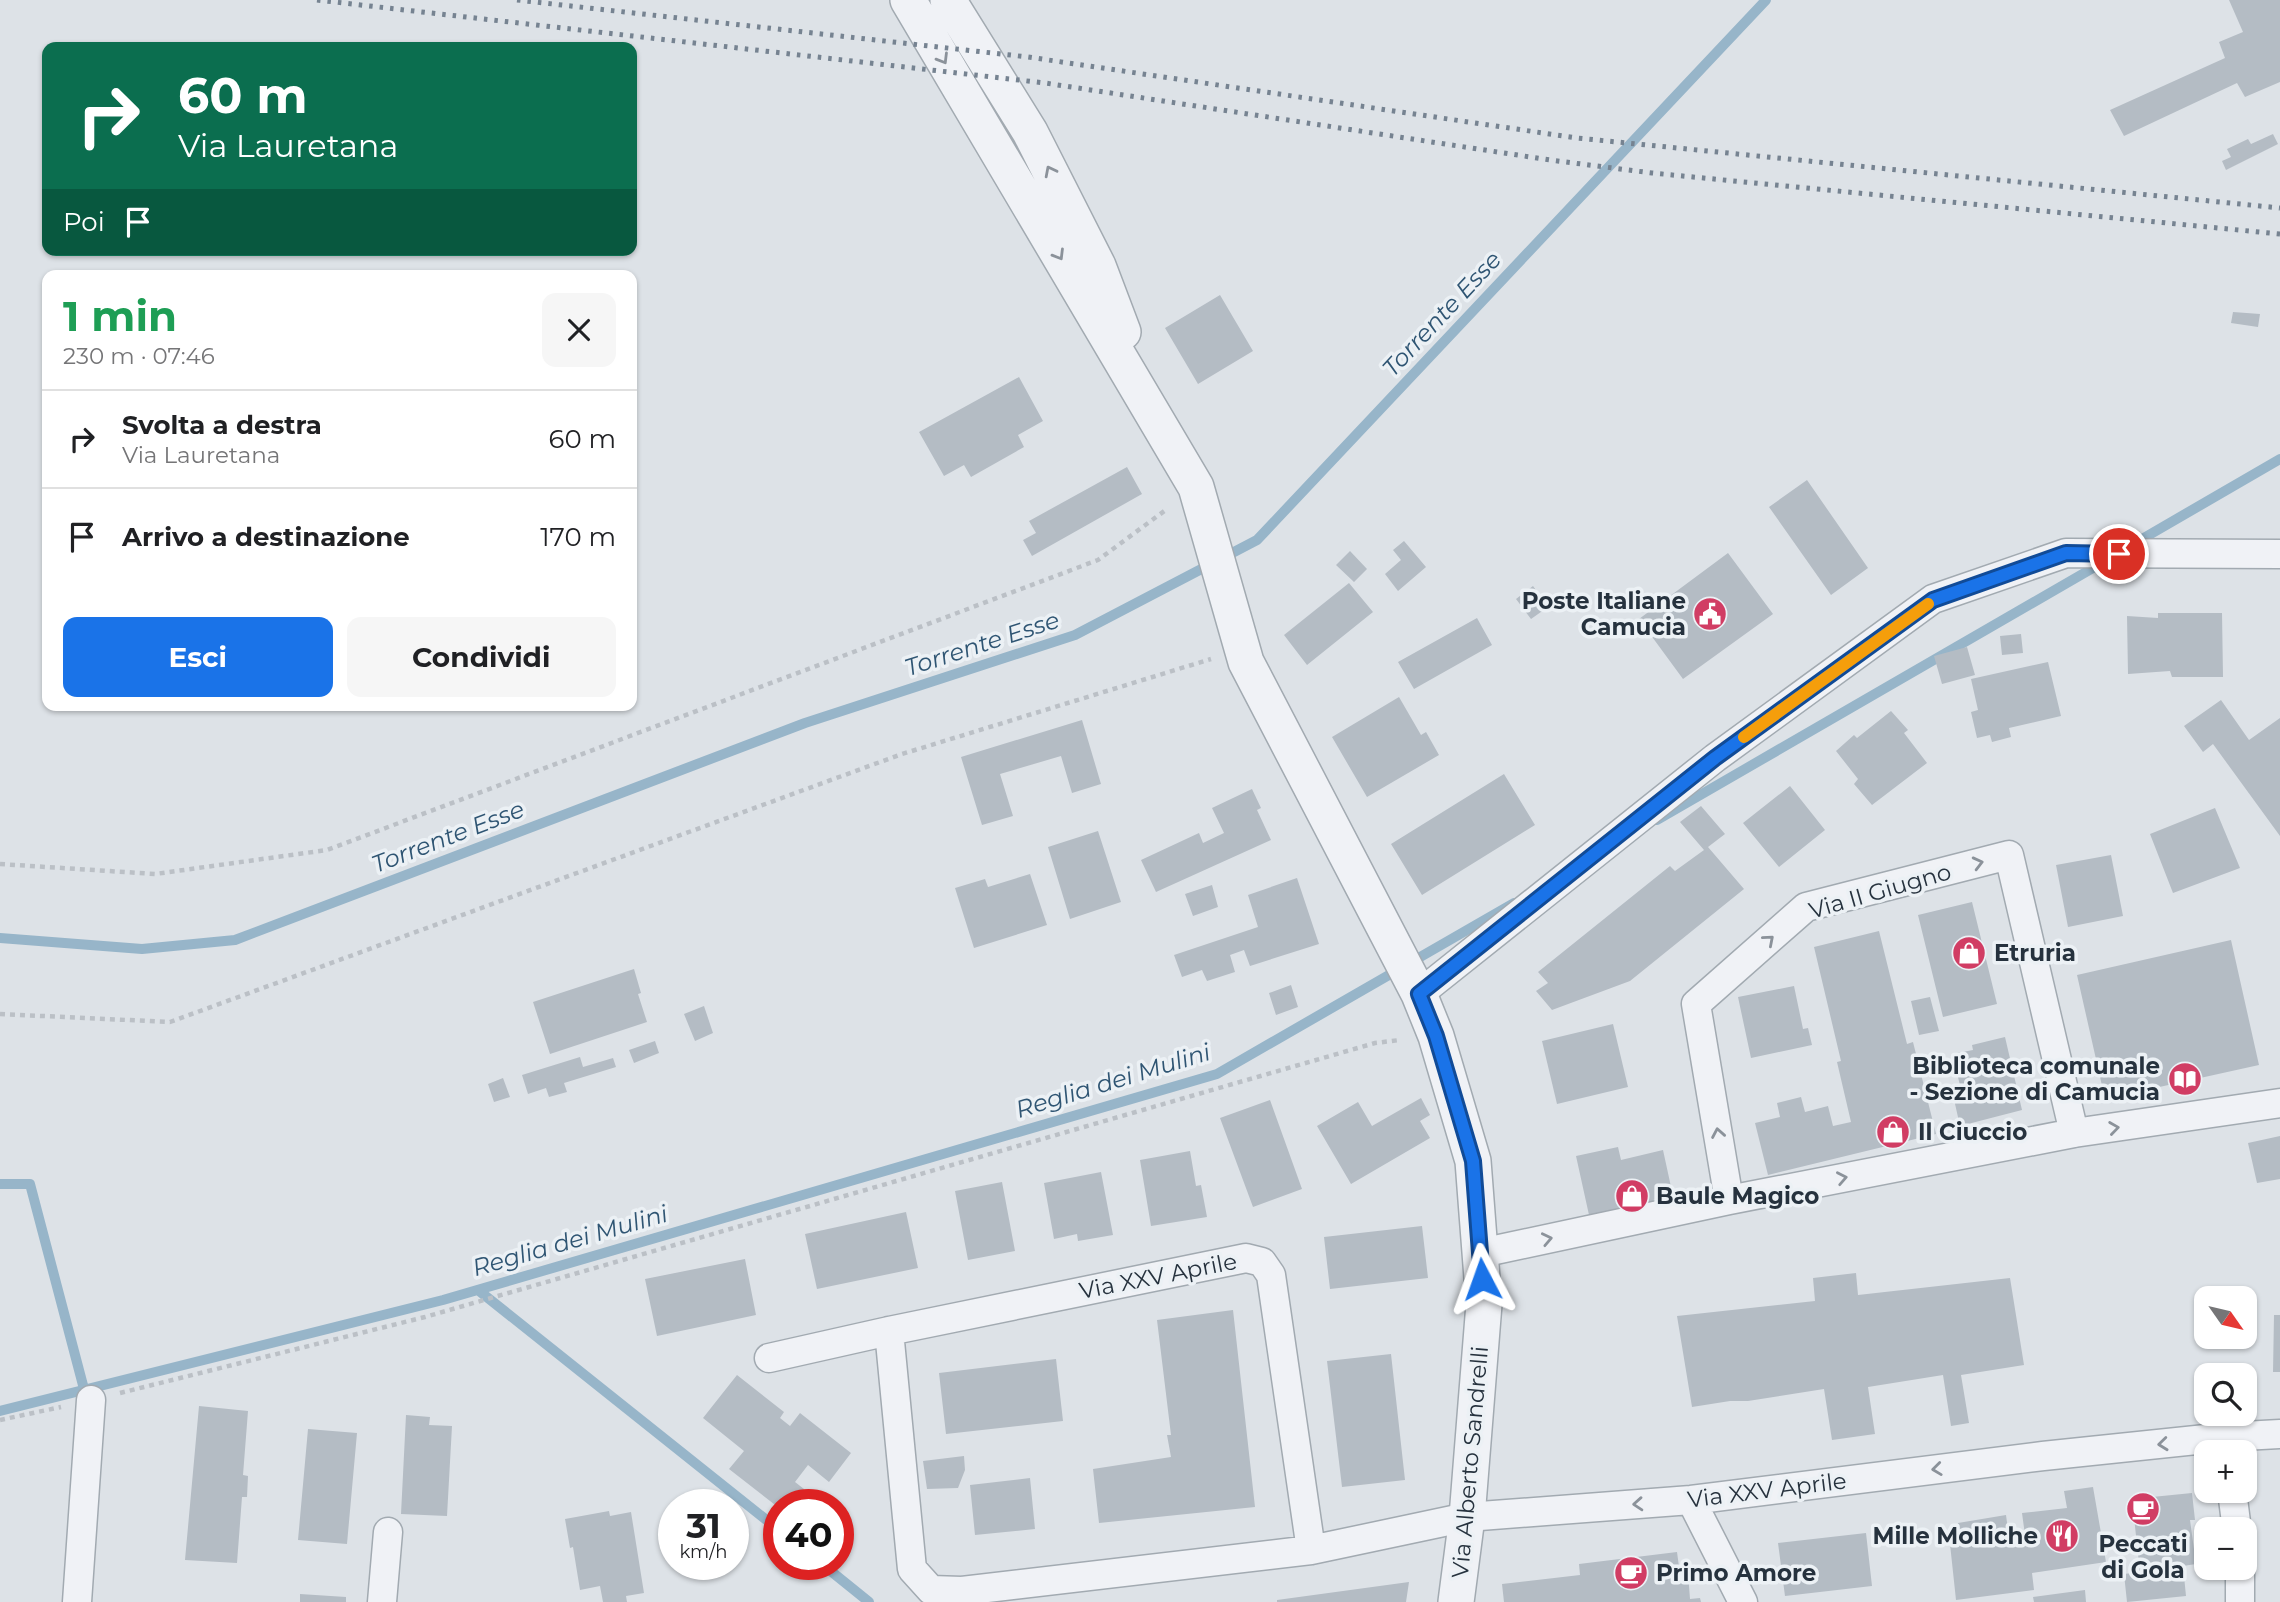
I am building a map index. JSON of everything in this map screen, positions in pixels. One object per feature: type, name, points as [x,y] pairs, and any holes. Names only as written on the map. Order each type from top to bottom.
[{"type":"street","points":[[908,0],[1153,414]]},
{"type":"street","points":[[948,0],[1030,132],[1098,266],[1153,414]]},
{"type":"street","name":"Via Alberto Sandrelli","points":[[1153,414],[1195,487],[1245,656],[1419,994],[1436,1036],[1473,1161],[1484,1304],[1467,1517],[1456,1602]]},
{"type":"street","points":[[1419,994],[1715,758],[1933,600],[2066,553],[2280,554]]},
{"type":"street","name":"Via II Giugno","points":[[1729,1200],[1696,1004],[1806,907],[2009,855],[2074,1133]]},
{"type":"street","points":[[1481,1253],[1729,1200],[2074,1133],[2280,1103]]},
{"type":"street","name":"Via XXV Aprile","points":[[769,1358],[1246,1258],[1262,1262],[1271,1275],[1311,1550]]},
{"type":"street","name":"Via XXV Aprile","points":[[889,1331],[912,1569],[931,1590],[962,1591],[1311,1550],[1467,1517],[1691,1500],[2043,1456],[2194,1447]]},
{"type":"street","points":[[77,1602],[92,1400]]},
{"type":"street","name":"Via XXV Aprile","points":[[2251,1440],[2280,1434]]},
{"type":"street","points":[[1691,1500],[1743,1602]]},
{"type":"street","points":[[382,1602],[388,1532]]},
{"type":"street","points":[[2240,1580],[2240,1602]]},
{"type":"path","points":[[0,864],[155,874],[327,850],[1098,560],[1195,487]]},
{"type":"path","points":[[0,1014],[170,1022],[902,754],[1245,656]]},
{"type":"path","points":[[0,1420],[92,1400],[425,1317],[1375,1043],[1436,1036]]},
{"type":"building","points":[[2229,0],[2280,0],[2280,82],[2245,97],[2237,83],[2124,136],[2110,110],[2225,58],[2219,42],[2243,32]]},
{"type":"building","points":[[2273,134],[2278,144],[2226,170],[2222,161],[2231,157],[2227,149],[2248,139],[2251,144]]},
{"type":"building","points":[[1220,295],[1253,351],[1198,384],[1165,328]]},
{"type":"building","points":[[2233,312],[2260,314],[2258,327],[2231,323]]},
{"type":"building","points":[[1019,377],[1043,421],[1018,435],[1024,447],[971,477],[964,465],[944,476],[919,432]]},
{"type":"building","points":[[1127,467],[1142,494],[1032,556],[1023,540],[1036,533],[1029,521]]},
{"type":"building","points":[[1807,480],[1868,568],[1831,595],[1769,507]]},
{"type":"building","points":[[1404,541],[1426,567],[1398,591],[1385,574],[1401,560],[1393,550]]},
{"type":"building","points":[[1350,551],[1367,569],[1354,582],[1336,565]]},
{"type":"building","points":[[1728,553],[1773,614],[1683,679],[1639,619]]},
{"type":"building","points":[[1349,583],[1373,612],[1307,665],[1284,635]]},
{"type":"building","points":[[1533,586],[1548,607],[1531,619],[1516,599]]},
{"type":"building","points":[[2158,613],[2222,613],[2223,677],[2172,677],[2170,671],[2128,674],[2127,616],[2158,618]]},
{"type":"building","points":[[1477,618],[1492,645],[1414,689],[1398,662]]},
{"type":"building","points":[[2021,634],[2023,653],[2002,655],[2000,636]]},
{"type":"building","points":[[1967,647],[1975,675],[1942,684],[1934,656]]},
{"type":"building","points":[[2048,662],[2061,716],[2009,728],[2011,737],[1992,742],[1990,735],[1977,738],[1971,712],[1978,710],[1971,679]]},
{"type":"building","points":[[1399,697],[1421,735],[1426,732],[1439,755],[1367,797],[1332,737]]},
{"type":"building","points":[[2221,700],[2249,740],[2280,718],[2280,836],[2213,744],[2203,752],[2184,726]]},
{"type":"building","points":[[1891,711],[1908,730],[1904,733],[1927,763],[1872,805],[1854,784],[1858,779],[1836,751],[1854,735],[1857,738]]},
{"type":"building","points":[[1082,720],[1101,784],[1072,793],[1061,756],[1000,774],[1013,816],[982,825],[961,757]]},
{"type":"building","points":[[1504,774],[1535,825],[1422,895],[1391,844]]},
{"type":"building","points":[[1790,786],[1825,830],[1779,867],[1743,823]]},
{"type":"building","points":[[1252,789],[1261,808],[1257,810],[1271,840],[1156,892],[1141,860],[1199,833],[1203,843],[1224,833],[1212,808]]},
{"type":"building","points":[[1701,806],[1725,834],[1708,847],[1744,889],[1630,981],[1552,1010],[1536,991],[1548,983],[1538,972],[1670,866],[1675,871],[1704,850],[1680,822]]},
{"type":"building","points":[[2215,808],[2240,868],[2173,893],[2150,834]]},
{"type":"building","points":[[1098,831],[1121,902],[1070,919],[1048,847]]},
{"type":"building","points":[[2111,855],[2123,916],[2068,927],[2056,865]]},
{"type":"building","points":[[1030,874],[1047,925],[974,948],[955,888],[985,879],[988,887]]},
{"type":"building","points":[[1297,878],[1319,944],[1250,966],[1244,950],[1230,955],[1235,972],[1207,981],[1202,970],[1182,977],[1174,955],[1258,927],[1248,895]]},
{"type":"building","points":[[1212,885],[1218,907],[1193,916],[1185,894]]},
{"type":"building","points":[[1972,902],[1997,1004],[1943,1017],[1918,915]]},
{"type":"building","points":[[1879,931],[1907,1044],[1913,1042],[1936,1134],[1768,1175],[1755,1123],[1780,1117],[1777,1103],[1801,1097],[1805,1112],[1828,1106],[1833,1126],[1851,1122],[1837,1062],[1841,1061],[1814,947]]},
{"type":"building","points":[[2231,940],[2259,1065],[2105,1099],[2077,975]]},
{"type":"building","points":[[634,969],[647,1022],[550,1054],[533,1002]]},
{"type":"building","points":[[1291,985],[1298,1007],[1276,1015],[1269,993]]},
{"type":"building","points":[[1794,986],[1803,1029],[1808,1028],[1812,1045],[1751,1058],[1738,997]]},
{"type":"building","points":[[1930,997],[1939,1031],[1919,1035],[1911,1001]]},
{"type":"building","points":[[704,1006],[713,1033],[695,1041],[684,1014]]},
{"type":"building","points":[[1613,1024],[1628,1087],[1557,1104],[1542,1041]]},
{"type":"building","points":[[2005,1037],[2022,1110],[1960,1126],[1953,1095],[1962,1093],[1952,1054],[1973,1050],[1972,1045]]},
{"type":"building","points":[[655,1041],[659,1053],[634,1063],[629,1050]]},
{"type":"building","points":[[580,1057],[583,1067],[613,1058],[616,1067],[564,1083],[567,1092],[549,1097],[546,1088],[528,1094],[522,1075]]},
{"type":"building","points":[[503,1078],[510,1097],[494,1102],[488,1084]]},
{"type":"building","points":[[1421,1098],[1430,1115],[1420,1121],[1430,1138],[1351,1184],[1317,1126],[1358,1102],[1372,1126]]},
{"type":"building","points":[[1270,1100],[1302,1189],[1253,1207],[1220,1118]]},
{"type":"building","points":[[2280,1136],[2280,1179],[2257,1183],[2248,1143]]},
{"type":"building","points":[[1618,1147],[1621,1160],[1663,1150],[1673,1196],[1653,1200],[1655,1204],[1612,1214],[1612,1210],[1589,1215],[1576,1156]]},
{"type":"building","points":[[1190,1151],[1196,1186],[1201,1185],[1207,1217],[1151,1226],[1140,1160]]},
{"type":"building","points":[[1101,1172],[1113,1235],[1078,1241],[1077,1234],[1054,1239],[1044,1183]]},
{"type":"building","points":[[1002,1182],[1015,1251],[968,1260],[955,1191]]},
{"type":"building","points":[[906,1212],[918,1268],[817,1289],[805,1234]]},
{"type":"building","points":[[1422,1226],[1428,1278],[1330,1289],[1324,1237]]},
{"type":"building","points":[[745,1259],[756,1315],[657,1336],[645,1279]]},
{"type":"building","points":[[1856,1273],[1858,1295],[2010,1278],[2024,1365],[1961,1375],[1969,1423],[1951,1426],[1943,1375],[1868,1387],[1875,1434],[1832,1440],[1824,1389],[1692,1407],[1677,1316],[1815,1301],[1813,1278]]},
{"type":"building","points":[[1233,1310],[1255,1507],[1099,1523],[1093,1469],[1171,1457],[1167,1435],[1171,1435],[1157,1320]]},
{"type":"building","points":[[2274,1315],[2280,1315],[2280,1372],[2273,1372]]},
{"type":"building","points":[[1391,1354],[1405,1480],[1342,1487],[1327,1361]]},
{"type":"building","points":[[1056,1359],[1063,1421],[946,1434],[939,1373]]},
{"type":"building","points":[[737,1375],[784,1412],[780,1418],[790,1426],[800,1413],[851,1453],[829,1482],[808,1465],[795,1482],[804,1489],[763,1489],[763,1496],[729,1469],[744,1451],[703,1418]]},
{"type":"building","points":[[199,1406],[248,1411],[243,1475],[248,1476],[247,1497],[242,1497],[237,1563],[185,1560]]},
{"type":"building","points":[[406,1415],[430,1417],[429,1425],[452,1426],[447,1516],[401,1514]]},
{"type":"building","points":[[308,1429],[357,1433],[347,1544],[298,1540]]},
{"type":"building","points":[[964,1456],[965,1470],[958,1488],[927,1489],[923,1461]]},
{"type":"building","points":[[1030,1478],[1035,1529],[975,1535],[970,1485]]},
{"type":"building","points":[[2093,1487],[2106,1562],[2032,1573],[2034,1590],[1956,1600],[1950,1544],[1961,1543],[1958,1523],[2006,1515],[2009,1537],[2025,1535],[2022,1513],[2067,1508],[2064,1491]]},
{"type":"building","points":[[2192,1493],[2195,1517],[2194,1520],[2190,1520],[2194,1564],[2183,1566],[2186,1596],[2127,1602],[2124,1574],[2140,1572],[2132,1499]]},
{"type":"building","points":[[609,1511],[610,1516],[631,1512],[644,1593],[626,1596],[627,1602],[603,1602],[600,1586],[580,1590],[573,1547],[570,1548],[565,1519]]},
{"type":"building","points":[[1866,1533],[1872,1586],[1785,1596],[1778,1543]]},
{"type":"building","points":[[1677,1552],[1680,1574],[1688,1573],[1690,1599],[1700,1598],[1701,1602],[1504,1602],[1502,1584],[1580,1575],[1579,1564]]},
{"type":"building","points":[[1409,1582],[1406,1602],[1277,1602],[1277,1600]]},
{"type":"building","points":[[2085,1590],[2086,1602],[2034,1602],[2033,1597]]},
{"type":"building","points":[[300,1594],[346,1597],[346,1602],[300,1602]]},
{"type":"waterway","name":"Torrente Esse","points":[[0,938],[142,949],[235,940],[805,723],[1075,635],[1257,540],[1766,0]]},
{"type":"waterway","name":"Reglia dei Mulini","points":[[2130,546],[2280,459]]},
{"type":"waterway","name":"Reglia dei Mulini","points":[[1657,820],[2105,561]]},
{"type":"waterway","name":"Reglia dei Mulini","points":[[0,1411],[443,1300],[1217,1074],[1514,903]]},
{"type":"waterway","points":[[0,1184],[30,1184],[84,1389]]},
{"type":"waterway","points":[[478,1290],[763,1517]]},
{"type":"waterway","points":[[842,1580],[869,1602]]},
{"type":"railway","points":[[317,0],[1045,83],[1550,160],[1652,173],[2280,234]]},
{"type":"railway","points":[[517,0],[1028,57],[1577,138],[2280,208]]},
{"type":"slow traffic","points":[[1744,737],[1928,604]]},
{"type":"place","name":"Poste Italiane Camucia","points":[[1710,614]]},
{"type":"place","name":"Etruria","points":[[1969,953]]},
{"type":"place","name":"Biblioteca comunale - Sezione di Camucia","points":[[2185,1079]]},
{"type":"place","name":"Il Ciuccio","points":[[1893,1132]]},
{"type":"place","name":"Baule Magico","points":[[1632,1196]]},
{"type":"place","name":"Peccati di Gola","points":[[2143,1509]]},
{"type":"place","name":"Mille Molliche","points":[[2062,1536]]},
{"type":"place","name":"Primo Amore","points":[[1631,1573]]},
{"type":"route","points":[[1482,1279],[1473,1161],[1436,1036],[1419,994],[1715,758],[1933,600],[2066,553],[2119,554]]}]
